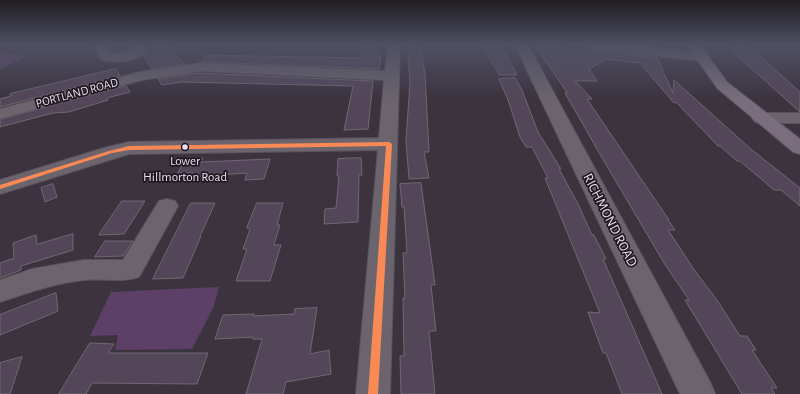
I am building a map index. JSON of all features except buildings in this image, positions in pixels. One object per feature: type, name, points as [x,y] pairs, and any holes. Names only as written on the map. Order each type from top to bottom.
[{"type":"highway","points":[[706,63],[722,85],[800,148]]},
{"type":"street","points":[[130,63],[140,76]]},
{"type":"street","points":[[373,394],[393,63]]},
{"type":"street","name":"RICHMOND ROAD","points":[[530,63],[698,394]]},
{"type":"street","name":"PORTLAND ROAD","points":[[0,114],[140,76],[200,67],[392,76]]},
{"type":"street","points":[[761,118],[800,118]]},
{"type":"street","points":[[0,187],[111,152],[129,148],[389,144]]},
{"type":"street","points":[[0,291],[32,280],[84,270],[130,270],[167,206]]},
{"type":"shaded area","points":[[0,63],[12,63],[0,69]]},
{"type":"shaded area","points":[[219,287],[213,308],[192,349],[115,350],[118,335],[90,336],[111,292]]},
{"type":"transit line","points":[[0,187],[111,152],[129,148],[389,144]]},
{"type":"transit line","points":[[373,394],[389,144]]},
{"type":"place","name":"Lower Hillmorton Road","points":[[185,147]]}]
